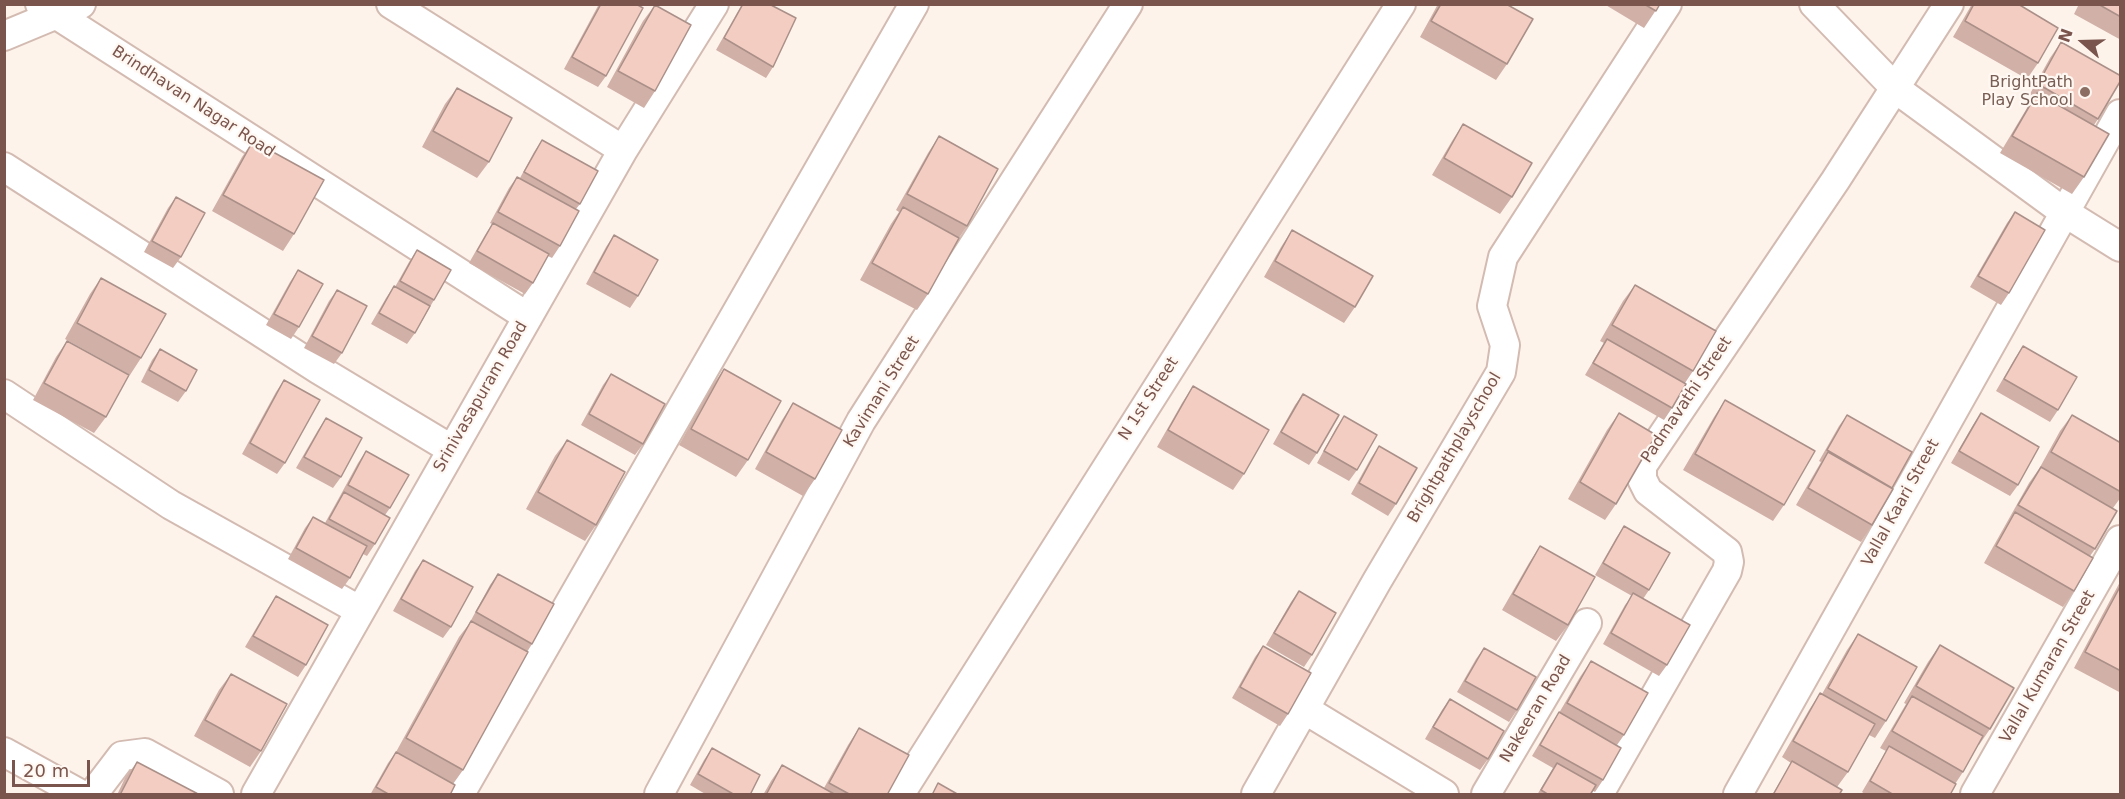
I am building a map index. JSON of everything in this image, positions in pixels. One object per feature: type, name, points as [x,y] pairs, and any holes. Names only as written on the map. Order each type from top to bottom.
[{"type":"street","points":[[391,4],[623,150]]},
{"type":"street","name":"Srinivasapuram Road","points":[[256,795],[359,610],[623,150],[714,4]]},
{"type":"street","points":[[460,795],[914,4]]},
{"type":"street","name":"Kavimani Street","points":[[659,795],[861,421],[1128,4]]},
{"type":"street","name":"N 1st Street","points":[[900,795],[1401,4]]},
{"type":"street","name":"Brightpathplayschool","points":[[1256,795],[1501,372],[1505,345],[1492,306],[1503,257],[1667,4]]},
{"type":"street","points":[[1814,4],[1896,88],[2064,212],[2121,247]]},
{"type":"street","name":"Padmavathi Street","points":[[1605,793],[1727,571],[1729,562],[1726,552],[1648,491],[1642,479],[1642,466],[1896,88],[1949,4]]},
{"type":"street","points":[[4,36],[59,8]]},
{"type":"street","name":"Brindhavan Nagar Road","points":[[59,8],[528,317]]},
{"type":"street","name":"Vallal Kaari Street","points":[[1738,795],[2121,114]]},
{"type":"street","points":[[4,167],[318,369],[451,449]]},
{"type":"street","points":[[4,394],[171,505],[359,610]]},
{"type":"street","name":"Vallal Kumaran Street","points":[[1975,795],[2121,540]]},
{"type":"street","name":"Nakeeran Road","points":[[1485,795],[1587,623]]},
{"type":"street","points":[[1304,709],[1444,795]]},
{"type":"street","points":[[4,752],[80,795]]},
{"type":"street","points":[[93,795],[122,756],[145,753],[219,795]]},
{"type":"building","points":[[601,4],[636,4],[643,8],[606,76],[572,57]]},
{"type":"building","points":[[743,4],[769,4],[796,18],[773,67],[724,38]]},
{"type":"building","points":[[1441,4],[1506,4],[1533,19],[1507,64],[1431,21]]},
{"type":"building","points":[[1644,4],[1660,4],[1656,11]]},
{"type":"building","points":[[1974,4],[2018,4],[2058,28],[2038,63],[1965,21]]},
{"type":"building","points":[[2098,4],[2121,4],[2121,17]]},
{"type":"building","points":[[655,5],[691,25],[655,91],[618,71]]},
{"type":"building","points":[[2061,42],[2121,76],[2121,80],[2098,119],[2038,84]]},
{"type":"building","points":[[457,88],[512,118],[489,162],[433,131]]},
{"type":"building","points":[[2037,93],[2109,134],[2084,177],[2012,136]]},
{"type":"building","points":[[1463,124],[1532,163],[1512,197],[1444,158]]},
{"type":"building","points":[[939,136],[998,169],[967,226],[907,194]]},
{"type":"building","points":[[542,140],[598,171],[580,204],[524,172]]},
{"type":"building","points":[[253,141],[324,180],[294,234],[223,195]]},
{"type":"building","points":[[517,177],[579,211],[560,246],[498,212]]},
{"type":"building","points":[[176,197],[205,213],[181,257],[152,241]]},
{"type":"building","points":[[903,207],[959,238],[928,294],[872,263]]},
{"type":"building","points":[[2015,212],[2045,230],[2009,293],[1978,276]]},
{"type":"building","points":[[493,223],[549,254],[533,283],[477,251]]},
{"type":"building","points":[[1292,230],[1373,276],[1355,307],[1275,261]]},
{"type":"building","points":[[614,235],[658,260],[638,296],[594,272]]},
{"type":"building","points":[[417,250],[451,270],[434,300],[400,281]]},
{"type":"building","points":[[298,270],[323,284],[299,327],[274,314]]},
{"type":"building","points":[[101,278],[166,314],[141,358],[77,323]]},
{"type":"building","points":[[1635,285],[1716,331],[1693,371],[1612,325]]},
{"type":"building","points":[[394,286],[430,306],[415,333],[379,313]]},
{"type":"building","points":[[337,290],[367,306],[342,353],[312,336]]},
{"type":"building","points":[[1607,339],[1686,384],[1672,408],[1593,363]]},
{"type":"building","points":[[67,341],[129,375],[106,417],[44,383]]},
{"type":"building","points":[[2023,346],[2077,377],[2058,410],[2004,379]]},
{"type":"building","points":[[160,349],[197,370],[186,391],[149,370]]},
{"type":"building","points":[[724,369],[781,401],[748,460],[691,429]]},
{"type":"building","points":[[611,374],[665,404],[643,444],[589,414]]},
{"type":"building","points":[[284,380],[320,400],[285,463],[250,443]]},
{"type":"building","points":[[1193,386],[1269,430],[1244,474],[1168,430]]},
{"type":"building","points":[[1303,394],[1339,415],[1317,453],[1281,432]]},
{"type":"building","points":[[1725,400],[1815,451],[1784,505],[1695,454]]},
{"type":"building","points":[[793,403],[842,430],[815,479],[766,452]]},
{"type":"building","points":[[1619,413],[1656,435],[1616,504],[1580,482]]},
{"type":"building","points":[[1981,413],[2039,447],[2018,485],[1959,451]]},
{"type":"building","points":[[1847,415],[1912,452],[1892,488],[1827,450]]},
{"type":"building","points":[[2072,415],[2121,443],[2121,492],[2051,452]]},
{"type":"building","points":[[1344,416],[1377,435],[1357,470],[1324,451]]},
{"type":"building","points":[[326,418],[362,438],[341,477],[304,457]]},
{"type":"building","points":[[567,440],[625,472],[596,525],[538,492]]},
{"type":"building","points":[[1379,446],[1417,468],[1396,504],[1359,483]]},
{"type":"building","points":[[366,451],[409,475],[390,508],[348,485]]},
{"type":"building","points":[[1828,452],[1893,489],[1872,525],[1808,488]]},
{"type":"building","points":[[2041,467],[2117,511],[2095,549],[2018,505]]},
{"type":"building","points":[[344,492],[390,518],[375,544],[329,519]]},
{"type":"building","points":[[2015,512],[2093,558],[2074,591],[1996,546]]},
{"type":"building","points":[[313,517],[367,546],[350,578],[296,548]]},
{"type":"building","points":[[1624,526],[1670,553],[1649,590],[1603,563]]},
{"type":"building","points":[[1540,546],[1595,577],[1568,625],[1513,594]]},
{"type":"building","points":[[423,560],[473,587],[451,627],[401,599]]},
{"type":"building","points":[[498,574],[554,604],[532,644],[476,612]]},
{"type":"building","points":[[2121,585],[2121,671],[2085,652]]},
{"type":"building","points":[[1299,591],[1336,613],[1312,655],[1274,633]]},
{"type":"building","points":[[1633,593],[1690,625],[1667,665],[1611,633]]},
{"type":"building","points":[[276,596],[328,625],[306,665],[253,636]]},
{"type":"building","points":[[471,621],[528,652],[463,770],[406,738]]},
{"type":"building","points":[[1858,634],[1917,667],[1886,721],[1828,688]]},
{"type":"building","points":[[1940,645],[2014,688],[1990,729],[1916,686]]},
{"type":"building","points":[[1263,646],[1311,673],[1288,714],[1240,687]]},
{"type":"building","points":[[1484,648],[1536,677],[1517,710],[1465,681]]},
{"type":"building","points":[[1591,661],[1648,693],[1624,735],[1567,703]]},
{"type":"building","points":[[231,674],[287,704],[261,751],[205,720]]},
{"type":"building","points":[[1820,693],[1875,724],[1848,772],[1793,741]]},
{"type":"building","points":[[1912,696],[1983,736],[1963,772],[1892,731]]},
{"type":"building","points":[[1450,699],[1504,731],[1488,759],[1433,727]]},
{"type":"building","points":[[1559,712],[1621,748],[1603,780],[1540,745]]},
{"type":"building","points":[[859,728],[909,755],[887,795],[851,795],[829,783]]},
{"type":"building","points":[[1889,746],[1956,784],[1950,795],[1894,795],[1870,781]]},
{"type":"building","points":[[712,748],[760,775],[750,795],[735,795],[698,774]]},
{"type":"building","points":[[396,752],[455,785],[450,795],[390,795],[376,787]]},
{"type":"building","points":[[1792,761],[1842,790],[1839,795],[1773,795]]},
{"type":"building","points":[[137,762],[200,795],[120,795]]},
{"type":"building","points":[[1557,763],[1596,785],[1590,795],[1549,795],[1541,790]]},
{"type":"building","points":[[782,765],[836,795],[766,795]]},
{"type":"building","points":[[938,783],[959,795],[932,795]]},
{"type":"place","name":"BrightPath Play School","points":[[2085,92]]}]
